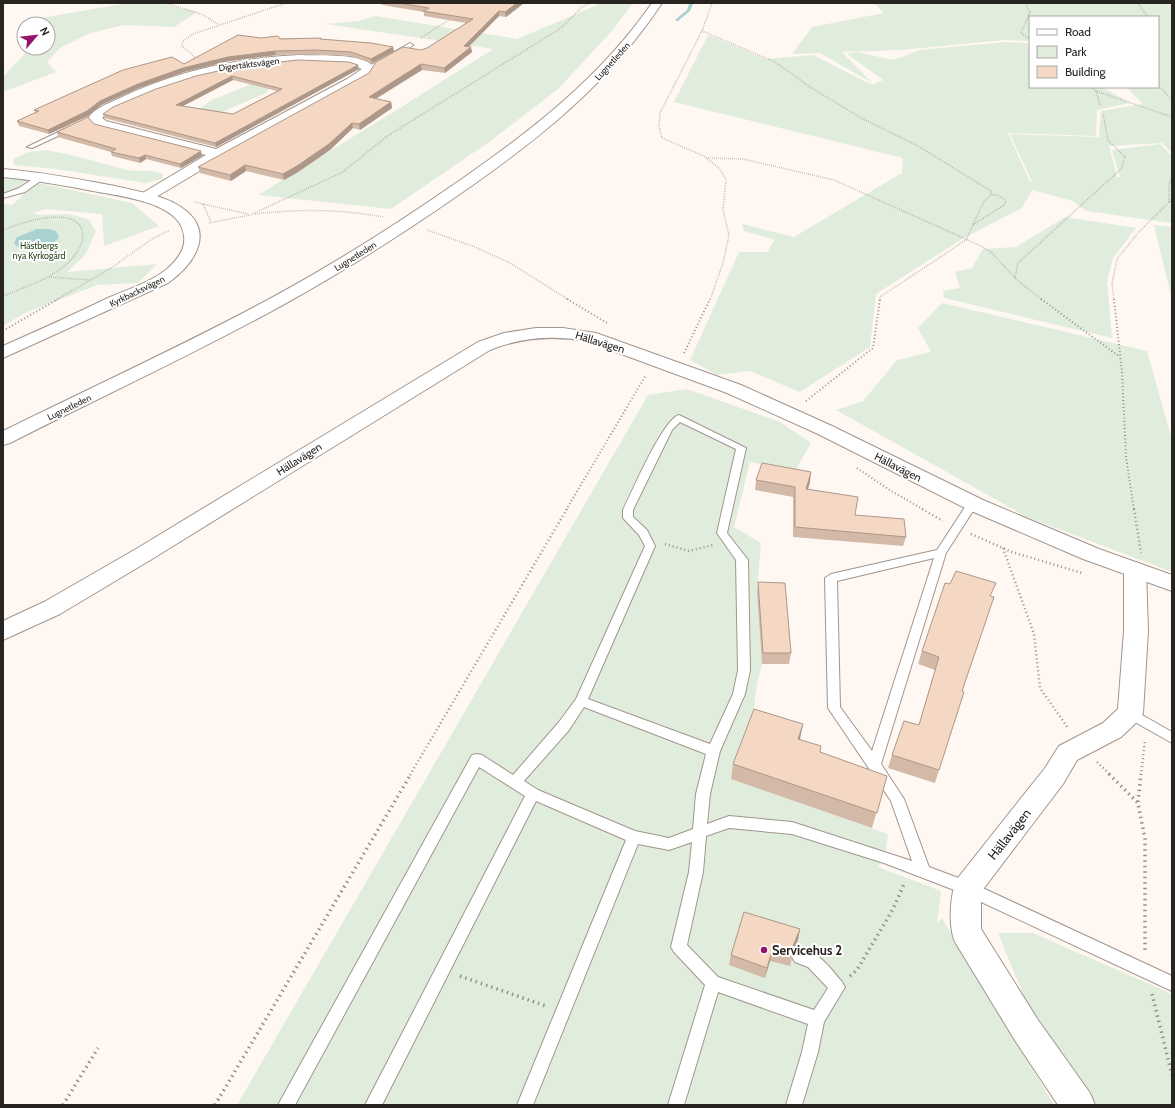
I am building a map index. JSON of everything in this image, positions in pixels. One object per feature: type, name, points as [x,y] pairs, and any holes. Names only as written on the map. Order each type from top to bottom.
[{"type":"main road","name":"Lugnetleden","points":[[3,440],[245,318],[320,278],[435,204],[521,144],[581,93],[620,55],[657,3]]},
{"type":"main road","name":"Digertäktsvägen","points":[[218,154],[102,124],[92,118],[158,85],[208,70],[261,61],[300,59],[351,62],[362,64],[369,68]]},
{"type":"main road","points":[[150,195],[218,154],[365,74],[369,68]]},
{"type":"main road","points":[[3,173],[42,177],[150,195],[177,211],[190,226]]},
{"type":"main road","name":"Kyrkbacksvägen","points":[[3,353],[150,286],[169,275],[183,262],[189,253],[192,238],[190,226]]},
{"type":"main road","name":"Hällavägen","points":[[3,631],[52,608],[144,554],[456,362],[499,339],[516,335],[545,332],[573,333],[590,337],[734,389],[825,430],[973,503],[1091,554],[1172,583]]},
{"type":"main road","points":[[1130,713],[1140,571]]},
{"type":"main road","name":"Hällavägen","points":[[967,888],[1054,776],[1068,753],[1112,730],[1130,713]]},
{"type":"main road","points":[[967,888],[966,932],[1027,1031],[1078,1105]]},
{"type":"lane","points":[[369,68],[410,45]]},
{"type":"lane","points":[[30,148],[81,123]]},
{"type":"lane","points":[[3,196],[22,190],[42,177]]},
{"type":"lane","points":[[514,783],[564,726],[581,701],[650,546],[643,533],[628,518],[628,510],[668,429],[679,418],[741,448],[722,534],[742,560],[744,670],[739,694],[713,751],[703,794],[696,872],[679,947],[713,983],[817,1019]]},
{"type":"lane","points":[[874,765],[941,552],[973,503]]},
{"type":"lane","points":[[917,869],[897,799],[834,708],[831,578],[941,552]]},
{"type":"lane","points":[[581,701],[713,751]]},
{"type":"lane","points":[[1130,713],[1172,738]]},
{"type":"lane","points":[[286,1105],[477,759],[532,794],[634,837],[668,844],[700,834],[729,822],[792,828],[917,869],[967,888],[1172,984]]},
{"type":"lane","points":[[372,1105],[532,794]]},
{"type":"lane","points":[[525,1105],[634,837]]},
{"type":"lane","points":[[794,1105],[810,1052],[817,1019],[837,987],[813,961],[800,956]]},
{"type":"lane","points":[[676,1105],[713,983]]},
{"type":"path","points":[[165,3],[201,14],[218,24]]},
{"type":"path","points":[[208,70],[182,46],[183,41],[193,34],[218,24],[286,3]]},
{"type":"path","points":[[150,195],[202,204],[250,215],[341,173],[389,135],[547,35],[561,28],[583,6],[591,3]]},
{"type":"path","points":[[682,356],[718,280],[729,231],[723,210],[727,191],[724,175],[706,158],[662,138],[659,120],[664,103],[702,31],[712,3]]},
{"type":"path","points":[[1025,3],[1030,12],[1021,33],[1029,38]]},
{"type":"path","points":[[1138,3],[1147,16]]},
{"type":"path","points":[[410,45],[453,17]]},
{"type":"path","points":[[702,31],[775,62],[810,88],[863,119],[918,146],[965,174],[990,191],[991,195]]},
{"type":"path","points":[[1159,86],[1172,100]]},
{"type":"path","points":[[1092,88],[1096,91],[1172,117]]},
{"type":"path","points":[[1096,91],[1100,105]]},
{"type":"path","points":[[1015,278],[1018,263],[1121,169],[1125,157],[1108,140],[1102,113]]},
{"type":"path","points":[[706,158],[743,159],[834,180],[991,252],[1015,278],[1058,314],[1120,358]]},
{"type":"path","points":[[1169,202],[1169,185],[1172,177]]},
{"type":"path","points":[[791,415],[841,372],[873,348],[880,297],[966,240],[984,201],[991,195],[997,195],[1006,200],[1004,205],[973,225]]},
{"type":"path","points":[[1140,571],[1126,457],[1120,358],[1112,284],[1117,259],[1138,233],[1172,199]]},
{"type":"path","points":[[202,204],[212,222]]},
{"type":"path","points":[[3,331],[92,280],[160,234],[190,226],[250,215],[289,211],[348,212],[388,218]]},
{"type":"path","points":[[3,230],[39,219],[62,218],[73,220],[82,226],[84,233],[82,244],[74,256],[49,277],[3,296]]},
{"type":"path","points":[[421,228],[487,252],[521,269],[577,306],[611,325]]},
{"type":"path","points":[[49,277],[92,280]]},
{"type":"path","points":[[215,1105],[646,375],[651,374]]},
{"type":"path","points":[[643,533],[684,552],[698,552],[714,545],[725,537]]},
{"type":"path","points":[[1002,548],[1034,634],[1040,688],[1081,746],[1138,803]]},
{"type":"path","points":[[1130,713],[1146,734],[1138,803],[1145,839],[1146,971],[1172,1075]]},
{"type":"path","points":[[837,987],[857,970],[917,869]]},
{"type":"path","points":[[442,970],[562,1012]]},
{"type":"path","points":[[63,1105],[98,1048]]},
{"type":"green space","points":[[128,3],[158,3],[197,12],[174,27],[124,25],[91,33],[61,47],[56,52],[56,16],[53,16]]},
{"type":"green space","points":[[602,3],[633,3],[611,32],[558,89],[489,142],[391,209],[258,195],[493,49],[326,24],[358,21],[375,16],[517,39]]},
{"type":"green space","points":[[874,3],[1172,3],[1172,153],[1162,143],[1109,146],[1117,177],[1120,177],[1112,150],[1160,144],[1172,156],[1172,223],[1086,211],[1073,201],[1032,190],[1022,208],[962,239],[876,294],[870,347],[800,392],[750,371],[717,375],[690,360],[739,252],[767,252],[775,240],[744,231],[742,224],[794,237],[902,173],[903,158],[674,102],[708,35],[765,59],[813,55],[872,85],[883,80],[847,54],[856,52],[894,60],[920,50],[1006,42],[1029,43],[1029,88],[1104,88],[1130,103],[1097,110],[1096,136],[1008,133],[1030,182],[1032,182],[1010,134],[1099,137],[1101,111],[1143,104],[1127,88],[1159,88],[1159,16],[1029,16],[1029,41],[1005,40],[901,50],[842,52],[872,83],[820,53],[792,54],[812,27],[884,13]]},
{"type":"green space","points":[[23,56],[53,56],[47,62],[56,72],[3,92],[3,77]]},
{"type":"green space","points":[[259,81],[269,89],[266,93],[204,120],[193,113],[212,100]]},
{"type":"green space","points":[[45,150],[133,171],[158,172],[163,174],[162,179],[145,183],[56,169],[14,165],[13,159],[29,152]]},
{"type":"green space","name":"Hästbergs nya Kyrkogård","points":[[3,178],[20,179],[132,203],[159,226],[104,246],[102,214],[45,209],[33,213],[39,215],[68,214],[88,219],[96,231],[85,255],[67,272],[157,264],[138,283],[97,285],[25,313],[3,326],[3,204],[12,205],[25,193],[3,192]]},
{"type":"green space","points":[[1065,217],[1136,228],[1113,258],[1107,281],[1112,338],[944,298],[943,291],[960,288],[955,272],[972,268],[983,249],[1016,247]]},
{"type":"green space","points":[[1154,225],[1172,227],[1172,300]]},
{"type":"green space","points":[[942,303],[1147,351],[1172,440],[1172,572],[1027,517],[836,410],[863,401],[897,360],[931,352],[918,328]]},
{"type":"green space","points":[[687,389],[780,422],[811,443],[795,471],[750,462],[734,527],[761,543],[757,593],[762,664],[757,684],[752,724],[731,778],[888,834],[885,857],[878,867],[941,891],[937,923],[942,918],[1054,1105],[237,1105],[648,395]]},
{"type":"green space","points":[[998,933],[1033,933],[1172,994],[1172,1105],[1097,1105],[1025,999]]},
{"type":"water","points":[[37,229],[49,229],[56,231],[59,237],[44,247],[30,250],[18,247],[14,243],[17,237]]},
{"type":"building","points":[[399,3],[517,3],[505,12],[499,11],[464,46],[471,47],[444,68],[421,64],[369,97],[391,102],[359,124],[352,123],[329,144],[283,174],[245,165],[230,175],[198,167],[369,73],[376,62],[403,47],[421,50],[427,48],[473,19],[423,11],[429,8]]},
{"type":"building","points":[[238,35],[261,38],[278,36],[280,39],[321,38],[320,39],[371,43],[393,47],[371,59],[351,52],[316,50],[275,51],[228,57],[183,68],[138,84],[100,101],[87,111],[48,130],[17,121],[39,111],[34,110],[123,70],[172,57],[184,64]]},
{"type":"building","points":[[298,60],[349,62],[358,65],[215,143],[103,114],[113,107],[156,89],[196,76],[236,67]],"holes":[[[232,76],[282,89],[233,114],[176,105]]]},
{"type":"building","points":[[88,117],[94,124],[201,151],[180,164],[145,155],[139,158],[111,152],[116,149],[57,132]]},
{"type":"building","points":[[762,463],[811,472],[806,489],[858,497],[855,515],[904,519],[906,537],[795,527],[795,487],[756,480]]},
{"type":"building","points":[[956,571],[996,583],[990,596],[994,597],[962,691],[964,692],[939,770],[892,755],[904,721],[919,725],[939,657],[922,651],[945,583],[950,584]]},
{"type":"building","points":[[758,582],[785,583],[791,653],[763,653]]},
{"type":"building","points":[[754,709],[803,724],[798,739],[821,746],[820,752],[887,776],[877,813],[733,764]]},
{"type":"building","name":"Servicehus 2","points":[[744,912],[800,929],[793,946],[793,956],[772,951],[767,968],[731,955]]},
{"type":"waterway","points":[[677,20],[689,10],[691,4],[689,3]]},
{"type":"place","name":"Servicehus 2","points":[[764,950]]}]
